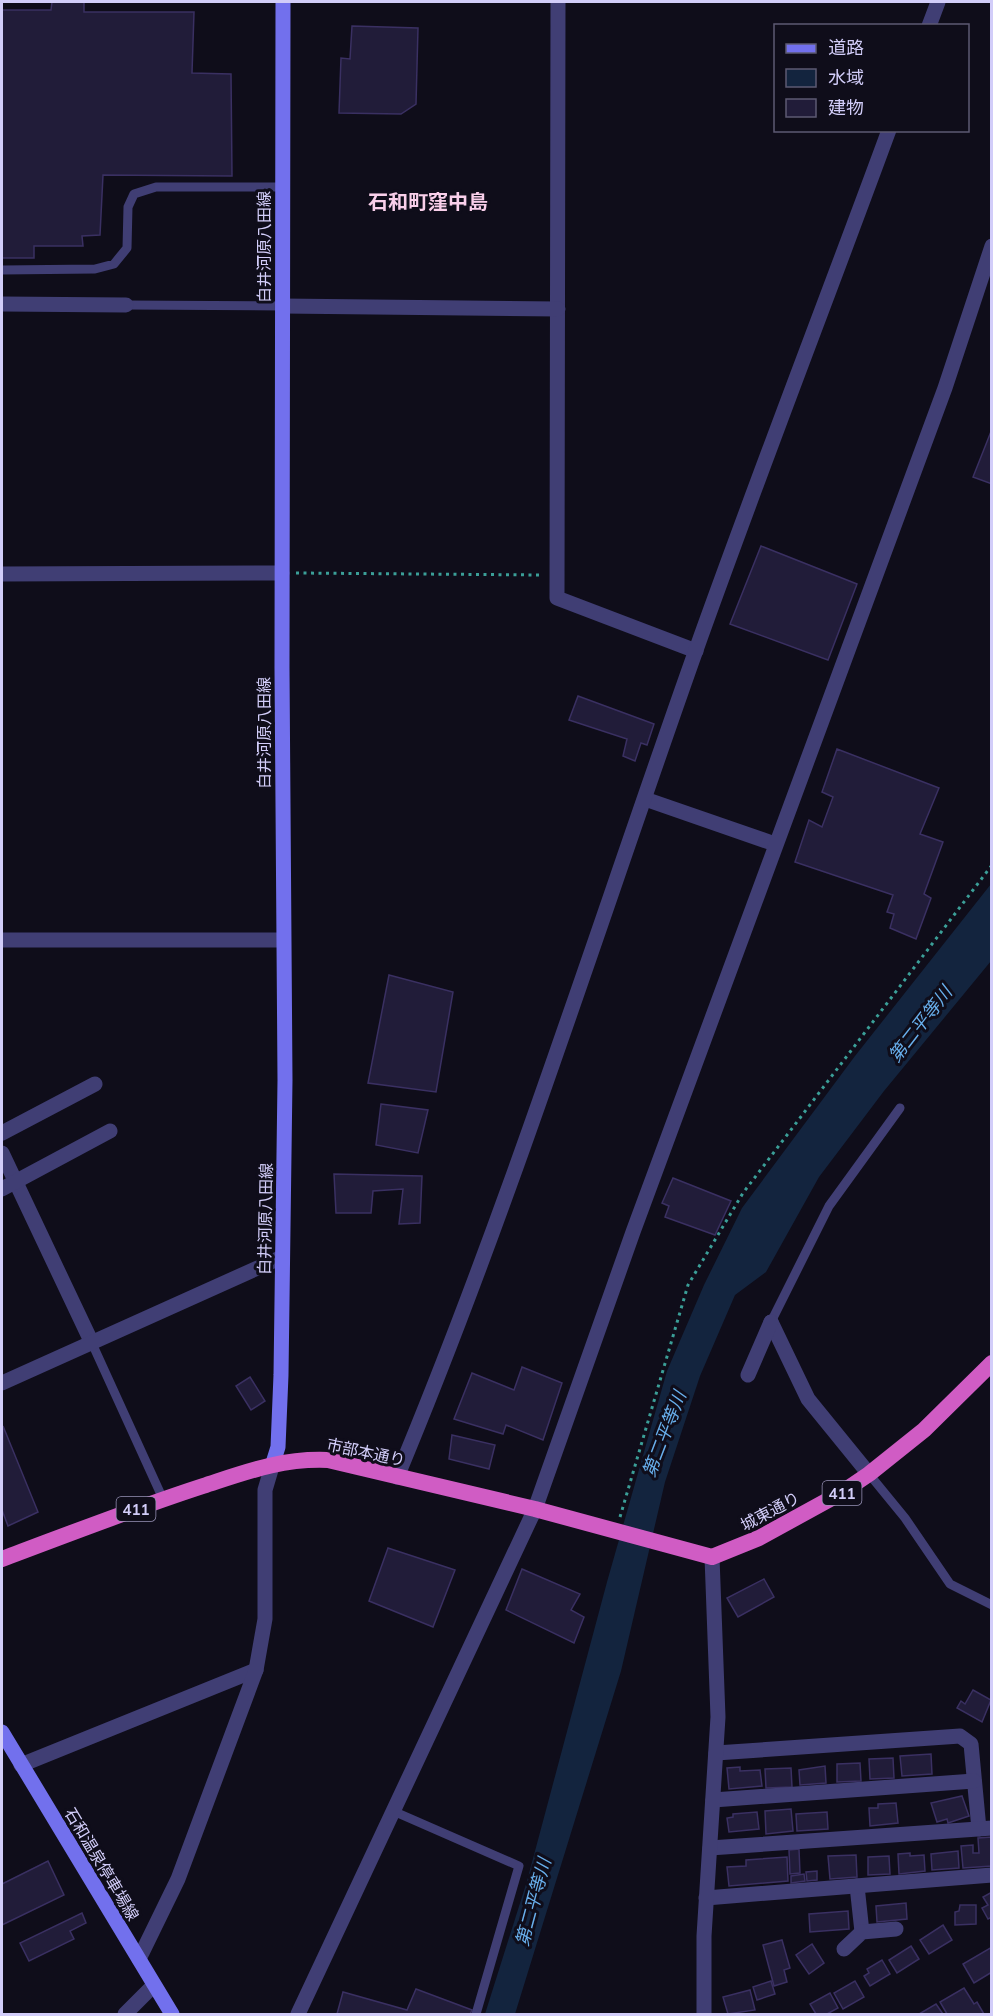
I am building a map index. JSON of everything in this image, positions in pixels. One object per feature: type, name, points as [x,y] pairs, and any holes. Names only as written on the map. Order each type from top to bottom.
[{"type":"highway","name":"城東通り","points":[[712,1557],[759,1538],[841,1493],[869,1474],[924,1430],[992,1363]]},
{"type":"highway","name":"市部本通り","points":[[2,1559],[163,1499],[273,1463],[300,1459],[328,1460],[535,1509],[712,1557]]},
{"type":"main road","name":"白井河原八田線","points":[[273,1463],[278,1447],[281,1385],[285,1080],[282,940],[283,2]]},
{"type":"main road","name":"石和温泉停車場線","points":[[2,1732],[172,2014]]},
{"type":"street","points":[[558,2],[557,598],[696,651]]},
{"type":"street","points":[[930,24],[938,2]]},
{"type":"street","points":[[397,1477],[423,1414],[535,1111],[696,651],[888,132]]},
{"type":"street","points":[[298,2014],[535,1509],[775,844],[945,388],[992,246]]},
{"type":"street","points":[[2,304],[126,305]]},
{"type":"street","points":[[282,306],[558,309]]},
{"type":"street","points":[[2,574],[282,573]]},
{"type":"street","points":[[645,799],[775,844]]},
{"type":"street","points":[[2,940],[282,940]]},
{"type":"street","points":[[2,1133],[96,1084]]},
{"type":"street","points":[[8,1186],[110,1131]]},
{"type":"street","points":[[2,1153],[8,1186],[91,1341]]},
{"type":"street","points":[[2,1383],[282,1257]]},
{"type":"street","points":[[748,1375],[771,1322]]},
{"type":"street","points":[[771,1322],[808,1399],[869,1474]]},
{"type":"street","points":[[139,1959],[178,1879],[256,1670],[265,1619],[265,1491],[273,1463]]},
{"type":"street","points":[[704,2014],[706,1898],[718,1717],[712,1557]]},
{"type":"street","points":[[21,1765],[256,1670]]},
{"type":"street","points":[[710,1848],[985,1829],[974,1780],[971,1744],[960,1736],[716,1753]]},
{"type":"street","points":[[712,1800],[974,1780]]},
{"type":"street","points":[[706,1898],[992,1875]]},
{"type":"street","points":[[857,1886],[862,1932]]},
{"type":"street","points":[[844,1949],[862,1932],[896,1929]]},
{"type":"street","points":[[125,2014],[154,1985]]},
{"type":"lane","points":[[2,270],[94,269],[114,264],[127,248],[128,207],[134,194],[156,187],[282,187]]},
{"type":"lane","points":[[126,305],[282,306]]},
{"type":"lane","points":[[771,1322],[829,1206],[900,1108]]},
{"type":"lane","points":[[91,1341],[163,1499]]},
{"type":"lane","points":[[869,1474],[905,1518],[950,1584],[992,1605]]},
{"type":"lane","points":[[393,1811],[519,1866],[477,2014]]},
{"type":"path","points":[[282,573],[556,575]]},
{"type":"path","points":[[617,1531],[642,1434],[688,1285],[743,1193],[992,865]]},
{"type":"water","name":"第二平等川","points":[[991,884],[991,961],[884,1091],[819,1177],[766,1272],[735,1295],[700,1376],[665,1482],[621,1671],[515,2014],[485,2014],[527,1881],[607,1582],[667,1371],[704,1285],[742,1208],[855,1056]]},
{"type":"building","points":[[52,2],[84,2],[84,12],[194,12],[192,73],[231,74],[232,176],[103,175],[100,235],[82,236],[83,246],[34,246],[34,258],[2,258],[2,10],[51,10]]},
{"type":"building","points":[[352,26],[418,28],[416,104],[401,114],[339,113],[341,58],[350,59]]},
{"type":"building","points":[[992,429],[992,484],[973,477]]},
{"type":"building","points":[[761,546],[857,584],[828,660],[730,624]]},
{"type":"building","points":[[578,696],[654,724],[647,745],[641,743],[635,761],[623,756],[627,739],[569,720]]},
{"type":"building","points":[[837,749],[939,788],[920,834],[943,842],[924,894],[931,898],[916,939],[890,928],[894,914],[887,912],[893,895],[795,862],[809,820],[822,827],[833,797],[822,792]]},
{"type":"building","points":[[389,975],[453,992],[436,1092],[368,1083]]},
{"type":"building","points":[[381,1104],[428,1110],[418,1153],[376,1145]]},
{"type":"building","points":[[334,1174],[422,1176],[420,1223],[399,1224],[403,1189],[373,1191],[371,1213],[336,1213]]},
{"type":"building","points":[[673,1178],[731,1201],[715,1235],[665,1217],[669,1206],[662,1203]]},
{"type":"building","points":[[522,1367],[562,1383],[543,1440],[506,1425],[503,1434],[454,1419],[472,1373],[514,1390]]},
{"type":"building","points":[[250,1377],[265,1401],[251,1410],[236,1386]]},
{"type":"building","points":[[3,1426],[38,1512],[8,1526],[2,1510]]},
{"type":"building","points":[[452,1435],[495,1445],[489,1469],[449,1459]]},
{"type":"building","points":[[388,1548],[455,1570],[433,1627],[369,1601]]},
{"type":"building","points":[[522,1569],[580,1594],[571,1610],[584,1617],[574,1643],[506,1610]]},
{"type":"building","points":[[764,1579],[774,1597],[738,1617],[727,1598]]},
{"type":"building","points":[[973,1690],[991,1700],[982,1722],[957,1708],[961,1701],[965,1704]]},
{"type":"building","points":[[931,1754],[932,1774],[902,1776],[900,1756]]},
{"type":"building","points":[[893,1758],[894,1778],[870,1779],[869,1759]]},
{"type":"building","points":[[860,1763],[861,1781],[837,1782],[837,1764]]},
{"type":"building","points":[[825,1766],[826,1783],[800,1785],[799,1770]]},
{"type":"building","points":[[740,1767],[740,1771],[760,1770],[762,1786],[729,1789],[727,1768]]},
{"type":"building","points":[[791,1768],[792,1787],[766,1788],[765,1769]]},
{"type":"building","points":[[962,1796],[969,1816],[948,1823],[947,1819],[937,1822],[931,1803]]},
{"type":"building","points":[[896,1803],[898,1823],[870,1826],[869,1808],[878,1808],[878,1804]]},
{"type":"building","points":[[791,1809],[793,1831],[766,1834],[765,1811]]},
{"type":"building","points":[[757,1812],[759,1829],[729,1832],[727,1818],[733,1817],[733,1814]]},
{"type":"building","points":[[827,1812],[828,1829],[797,1831],[796,1814]]},
{"type":"building","points":[[992,1837],[992,1866],[963,1868],[961,1846],[973,1845],[973,1853],[979,1853],[978,1838]]},
{"type":"building","points":[[799,1849],[800,1873],[790,1874],[789,1850]]},
{"type":"building","points":[[958,1851],[959,1868],[932,1870],[931,1854]]},
{"type":"building","points":[[910,1853],[910,1856],[924,1855],[925,1871],[899,1874],[898,1854]]},
{"type":"building","points":[[856,1855],[857,1877],[830,1879],[828,1856]]},
{"type":"building","points":[[889,1856],[890,1874],[868,1875],[868,1857]]},
{"type":"building","points":[[787,1857],[788,1881],[729,1886],[727,1867],[746,1866],[746,1860]]},
{"type":"building","points":[[48,1861],[64,1895],[2,1925],[2,1884]]},
{"type":"building","points":[[817,1871],[817,1880],[807,1881],[806,1872]]},
{"type":"building","points":[[804,1874],[805,1881],[791,1883],[791,1876]]},
{"type":"building","points":[[992,1892],[992,1917],[988,1919],[982,1908],[988,1905],[983,1897]]},
{"type":"building","points":[[906,1903],[907,1919],[877,1922],[876,1906]]},
{"type":"building","points":[[960,1905],[976,1905],[976,1924],[955,1925],[955,1912],[959,1911]]},
{"type":"building","points":[[848,1911],[849,1929],[810,1932],[809,1914]]},
{"type":"building","points":[[82,1913],[86,1923],[70,1931],[74,1939],[29,1961],[20,1943]]},
{"type":"building","points":[[943,1925],[952,1940],[929,1954],[920,1940]]},
{"type":"building","points":[[782,1940],[790,1968],[784,1970],[787,1982],[774,1986],[763,1945]]},
{"type":"building","points":[[812,1944],[824,1963],[809,1974],[796,1955]]},
{"type":"building","points":[[911,1946],[919,1959],[897,1973],[889,1960]]},
{"type":"building","points":[[992,1947],[992,1972],[974,1983],[963,1964]]},
{"type":"building","points":[[882,1960],[890,1974],[870,1986],[864,1976],[869,1973],[867,1969]]},
{"type":"building","points":[[771,1981],[775,1994],[757,2000],[753,1987]]},
{"type":"building","points":[[855,1981],[864,1997],[843,2009],[834,1993]]},
{"type":"building","points":[[964,1988],[974,2004],[977,2002],[984,2014],[947,2014],[940,2002]]},
{"type":"building","points":[[416,1989],[472,2010],[470,2014],[337,2014],[343,1992],[407,2010]]},
{"type":"building","points":[[750,1990],[755,2010],[728,2014],[723,1997]]},
{"type":"building","points":[[830,1993],[838,2008],[827,2014],[816,2014],[810,2004]]},
{"type":"building","points":[[936,2004],[943,2014],[919,2014]]},
{"type":"district","name":"石和町窪中島","points":[[428,201]]}]
